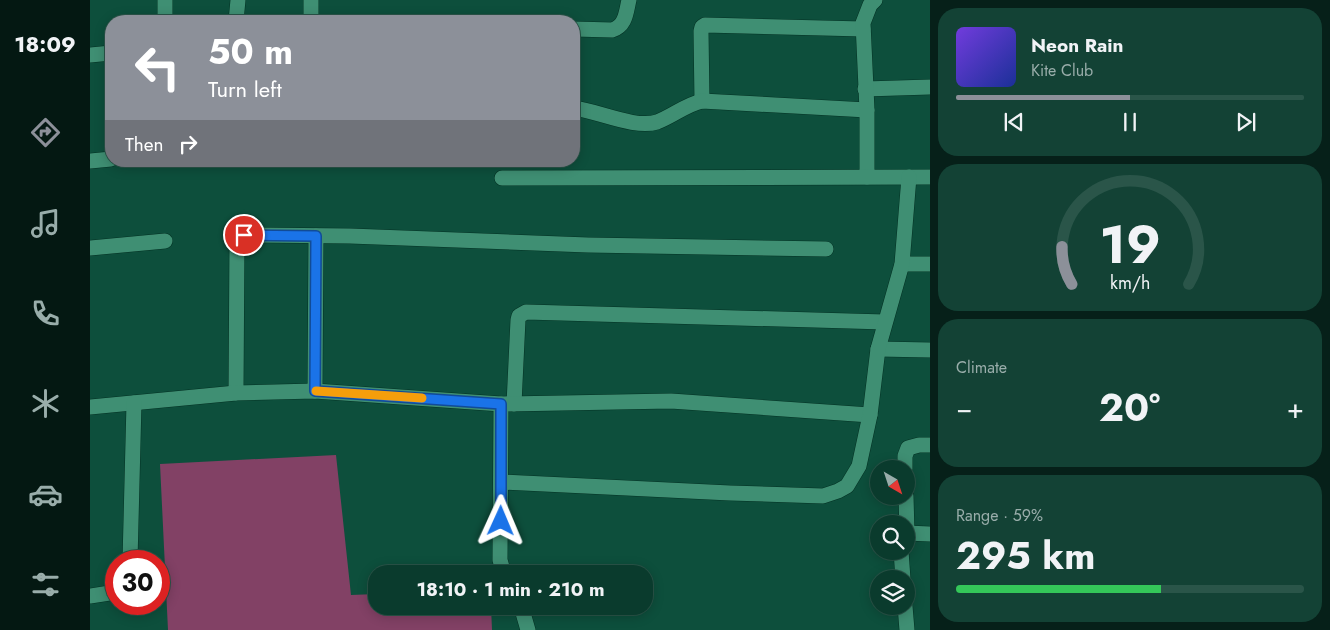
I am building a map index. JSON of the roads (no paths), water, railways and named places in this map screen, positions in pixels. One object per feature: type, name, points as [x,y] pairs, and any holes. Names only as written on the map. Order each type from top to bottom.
[{"type":"street","points":[[165,0],[165,15]]},
{"type":"street","points":[[237,15],[238,0]]},
{"type":"street","points":[[311,15],[312,0]]},
{"type":"street","points":[[580,29],[612,30],[618,28],[624,20],[629,0]]},
{"type":"street","points":[[867,177],[866,89],[862,23],[866,11],[875,0]]},
{"type":"street","points":[[702,101],[701,32],[702,27],[705,25],[863,28]]},
{"type":"street","points":[[90,55],[105,54]]},
{"type":"street","points":[[866,89],[930,87]]},
{"type":"street","points":[[580,109],[641,124],[657,122],[671,116],[686,106],[702,101],[866,110]]},
{"type":"street","points":[[90,161],[105,160]]},
{"type":"street","points":[[502,482],[822,496],[847,486],[859,466],[870,415],[878,349],[902,264],[909,177]]},
{"type":"street","points":[[502,178],[930,177]]},
{"type":"street","points":[[236,393],[237,240],[244,235],[588,245],[826,249]]},
{"type":"street","points":[[315,391],[316,236]]},
{"type":"street","points":[[90,248],[165,241]]},
{"type":"street","points":[[902,264],[930,264]]},
{"type":"street","points":[[501,565],[502,482],[508,404],[519,316],[526,312],[885,322]]},
{"type":"street","points":[[878,349],[930,350]]},
{"type":"street","points":[[90,407],[236,393],[315,391],[508,404],[671,401],[870,415]]},
{"type":"street","points":[[130,550],[134,403]]},
{"type":"street","points":[[905,460],[908,448],[930,445]]},
{"type":"street","points":[[915,533],[930,534]]},
{"type":"street","points":[[90,596],[105,594]]},
{"type":"street","points":[[524,615],[528,630]]},
{"type":"street","points":[[906,615],[907,630]]}]
